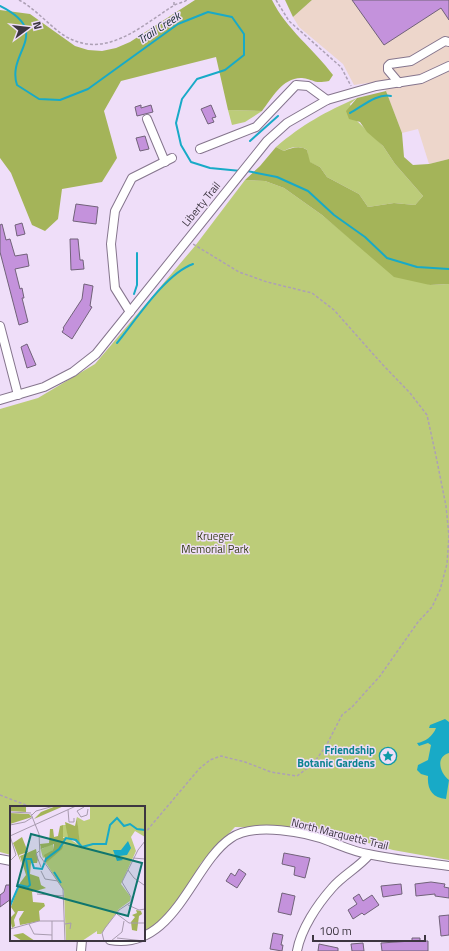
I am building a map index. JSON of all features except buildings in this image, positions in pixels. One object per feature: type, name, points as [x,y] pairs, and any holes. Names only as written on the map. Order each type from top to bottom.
[{"type":"street","points":[[399,83],[388,70],[390,64],[411,61],[445,41],[449,42]]},
{"type":"street","name":"Liberty Trail","points":[[0,400],[44,387],[74,372],[96,354],[267,141],[287,123],[327,100],[353,92],[421,79],[449,66]]},
{"type":"street","points":[[200,149],[256,127],[296,85],[308,86],[327,100]]},
{"type":"street","points":[[130,312],[115,288],[111,244],[115,211],[132,178],[169,160],[147,119]]},
{"type":"street","points":[[0,326],[18,395]]},
{"type":"street","name":"North Marquette Trail","points":[[112,941],[116,943],[131,944],[145,941],[160,932],[181,909],[207,864],[216,853],[231,838],[241,833],[261,829],[294,832],[320,838],[343,848],[369,855],[449,866]]},
{"type":"street","points":[[297,951],[305,930],[332,888],[363,862],[369,855]]},
{"type":"street","points":[[0,859],[10,861]]},
{"type":"street","points":[[81,951],[82,941]]},
{"type":"path","points":[[19,0],[27,4],[64,35],[78,42],[91,45],[103,45],[115,42],[174,6],[187,0]]},
{"type":"path","points":[[174,0],[174,6]]},
{"type":"path","points":[[276,0],[280,10],[296,28],[341,66],[353,92]]},
{"type":"path","points":[[145,833],[200,769],[210,760],[220,756],[226,757],[271,772],[297,776],[313,764],[326,746],[342,715],[352,707],[380,676],[418,622],[432,607],[440,590],[447,564],[449,536],[446,506],[427,415],[410,393],[334,310],[312,294],[267,282],[239,272],[186,241]]},
{"type":"path","points":[[0,795],[28,806]]},
{"type":"shaded area","points":[[312,0],[449,0],[449,159],[429,164],[418,129],[402,133],[382,81],[354,85],[343,64],[299,27],[293,17]]},
{"type":"green space","points":[[195,0],[272,0],[292,30],[333,75],[329,81],[324,82],[317,82],[302,78],[289,81],[279,89],[262,111],[228,110],[216,57],[121,81],[104,111],[117,158],[102,182],[62,189],[58,219],[45,231],[32,225],[11,173],[0,158],[0,10],[30,14],[75,46],[88,50],[102,51],[116,48],[130,42]]},
{"type":"green space","points":[[285,0],[312,0],[293,17]]},
{"type":"green space","points":[[386,91],[402,133],[404,157],[413,165],[429,164],[449,159],[449,284],[430,285],[394,277],[322,215],[284,188],[265,181],[245,180],[260,166],[276,147],[284,151],[298,147],[307,150],[310,162],[320,167],[327,177],[359,194],[368,207],[394,203],[415,205],[423,196],[395,164],[383,146],[367,132],[360,122],[349,119],[346,111],[357,98]]},
{"type":"green space","points":[[357,98],[350,104],[356,120],[383,146],[395,164],[423,196],[415,205],[394,203],[368,207],[359,194],[327,177],[320,167],[309,162],[307,150],[304,148],[296,147],[284,151],[276,147],[315,119]]},
{"type":"green space","points":[[228,110],[262,111],[245,122],[232,125]]},
{"type":"green space","name":"Krueger Memorial Park","points":[[245,180],[265,181],[284,188],[322,215],[358,245],[430,285],[449,284],[449,860],[393,850],[319,829],[235,827],[201,863],[188,887],[160,927],[145,932],[145,806],[10,806],[10,855],[0,852],[0,409],[38,398],[95,364],[195,246]]},
{"type":"water","points":[[445,719],[449,722],[449,753],[442,758],[440,765],[443,773],[449,780],[446,799],[437,797],[431,792],[428,785],[428,776],[421,774],[417,770],[418,765],[428,760],[431,745],[428,743],[419,746],[417,743],[426,740],[433,734],[436,728],[429,728],[430,725]]},
{"type":"waterway","name":"Trail Creek","points":[[0,6],[16,16],[24,25],[26,34],[25,43],[17,63],[15,73],[17,85],[39,99],[60,100],[88,89],[178,24],[208,12],[232,17],[244,34],[244,55],[225,70],[197,79],[182,99],[176,123],[181,145],[191,162],[210,168],[241,171]]},
{"type":"waterway","points":[[350,113],[375,98],[381,96],[391,96]]},
{"type":"waterway","points":[[250,141],[278,116]]},
{"type":"waterway","name":"Trail Creek","points":[[247,171],[277,177],[308,191],[334,215],[365,237],[387,258],[417,267],[449,269]]},
{"type":"waterway","points":[[134,294],[137,285],[137,253]]},
{"type":"waterway","points":[[117,343],[162,287],[182,269],[193,264]]},
{"type":"place","name":"Friendship Botanic Gardens","points":[[388,756]]}]
